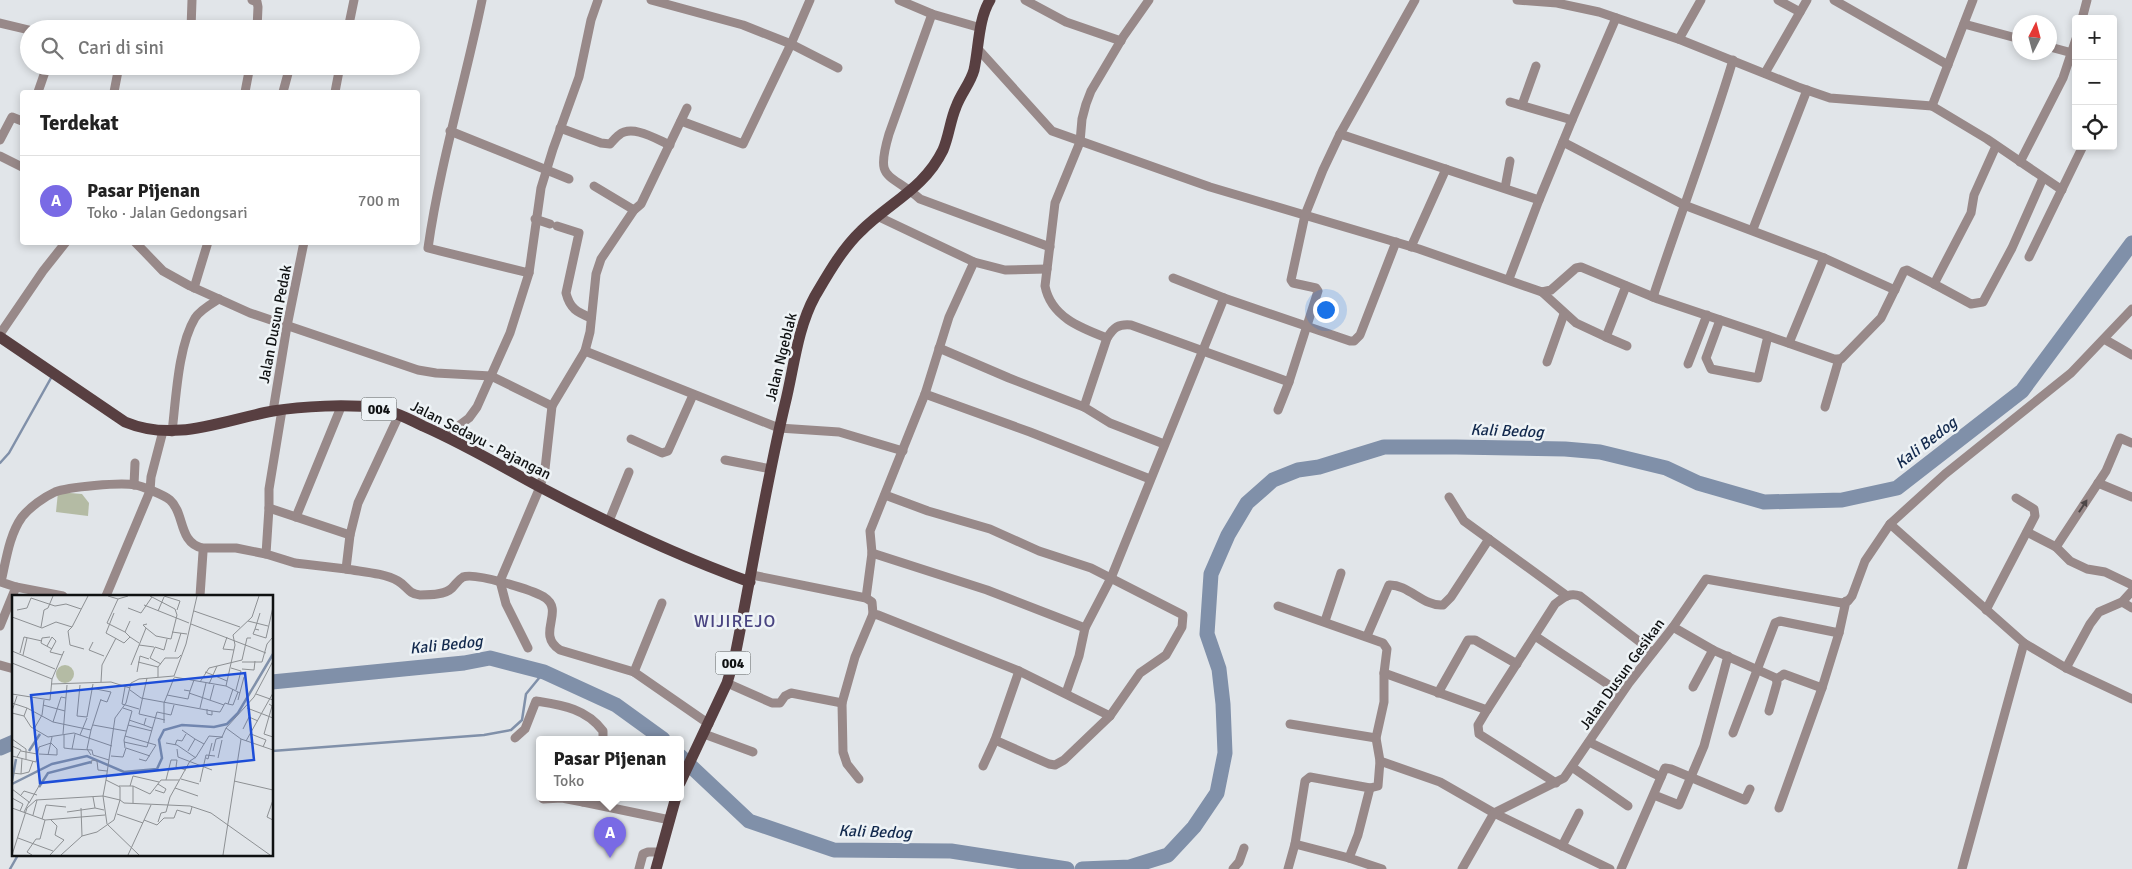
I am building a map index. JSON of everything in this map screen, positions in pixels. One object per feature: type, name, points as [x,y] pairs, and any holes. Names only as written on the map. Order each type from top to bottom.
[{"type":"main road","name":"Jalan Ngeblak","points":[[705,733],[727,683],[735,656],[779,428],[798,342],[809,309],[842,254],[859,233],[877,216],[924,180],[942,150],[956,105],[969,84],[973,72],[981,28],[990,0]]},
{"type":"main road","name":"Jalan Sedayu - Pajangan","points":[[0,335],[125,422],[143,428],[186,431],[278,410],[304,407],[378,408],[399,415],[445,436],[540,487],[609,521],[697,561],[751,578]]},
{"type":"main road","name":"004","points":[[684,773],[705,733]]},
{"type":"main road","points":[[656,869],[675,801]]},
{"type":"street","points":[[191,20],[192,0]]},
{"type":"street","points":[[252,0],[257,2],[257,20]]},
{"type":"street","points":[[350,20],[354,0]]},
{"type":"street","points":[[482,0],[474,42],[450,132],[428,248],[529,273]]},
{"type":"street","points":[[445,436],[469,418],[477,407],[510,333],[529,273],[536,219],[546,170],[579,77],[590,20],[598,0]]},
{"type":"street","points":[[651,0],[744,25],[791,44],[838,68]]},
{"type":"street","points":[[681,121],[743,144],[810,0]]},
{"type":"street","points":[[899,0],[932,14],[981,28]]},
{"type":"street","points":[[1025,0],[1066,22],[1121,40]]},
{"type":"street","points":[[1107,338],[1072,322],[1057,310],[1046,293],[1047,269],[1056,203],[1080,142],[1082,119],[1089,98],[1121,40],[1149,0]]},
{"type":"street","points":[[1278,410],[1289,382],[1318,291],[1316,288],[1293,283],[1291,280],[1305,215],[1340,134],[1414,0]]},
{"type":"street","points":[[1517,0],[1557,3],[1599,12],[1678,39],[1830,98],[1932,106],[2062,190]]},
{"type":"street","points":[[1678,39],[1701,0]]},
{"type":"street","points":[[1778,0],[1800,12]]},
{"type":"street","points":[[1765,74],[1807,0]]},
{"type":"street","points":[[1834,0],[1948,65]]},
{"type":"street","points":[[1932,106],[1973,0]]},
{"type":"street","points":[[2083,15],[2087,0]]},
{"type":"street","points":[[932,14],[884,153],[883,168],[885,173],[911,190],[920,199],[1050,247]]},
{"type":"street","points":[[1509,279],[1539,200],[1616,18]]},
{"type":"street","points":[[0,23],[20,28]]},
{"type":"street","points":[[1964,24],[2012,37]]},
{"type":"street","points":[[2057,49],[2072,53]]},
{"type":"street","points":[[978,50],[1052,131],[1210,187],[1396,242],[1509,279],[1542,292],[1576,323],[1627,346]]},
{"type":"street","points":[[2020,162],[2072,58]]},
{"type":"street","points":[[1653,297],[1705,150],[1733,60]]},
{"type":"street","points":[[1522,105],[1536,66]]},
{"type":"street","points":[[39,90],[44,75]]},
{"type":"street","points":[[114,90],[117,75]]},
{"type":"street","points":[[246,90],[249,75]]},
{"type":"street","points":[[283,90],[287,75]]},
{"type":"street","points":[[335,90],[338,75]]},
{"type":"street","points":[[1752,230],[1807,90]]},
{"type":"street","points":[[1510,102],[1572,120]]},
{"type":"street","points":[[528,648],[506,604],[500,581],[540,487],[545,469],[552,406],[585,352],[590,332],[596,274],[601,259],[634,210],[641,204],[687,108]]},
{"type":"street","points":[[0,140],[12,117],[20,120]]},
{"type":"street","points":[[560,128],[601,143],[610,144],[619,135],[627,131],[637,132],[670,145]]},
{"type":"street","points":[[450,132],[569,179]]},
{"type":"street","points":[[1340,134],[1539,200]]},
{"type":"street","points":[[1563,142],[1684,205],[1824,258],[1895,290]]},
{"type":"street","points":[[1934,284],[1969,219],[1974,195],[1996,146]]},
{"type":"street","points":[[2029,257],[2081,150]]},
{"type":"street","points":[[0,156],[20,167]]},
{"type":"street","points":[[1505,188],[1510,161]]},
{"type":"street","points":[[1411,247],[1446,169]]},
{"type":"street","points":[[1825,407],[1840,359],[1882,318],[1903,272],[1906,270],[1971,304],[1983,302],[2012,248],[2043,178]]},
{"type":"street","points":[[594,186],[634,210]]},
{"type":"street","points":[[877,216],[974,262],[1005,270],[1047,269]]},
{"type":"street","points":[[536,219],[580,233],[566,293],[569,303],[576,312],[591,318]]},
{"type":"street","points":[[1173,278],[1224,298],[1350,341],[1357,339],[1396,242]]},
{"type":"street","points":[[0,335],[43,271],[64,245]]},
{"type":"street","points":[[138,245],[163,272],[250,313],[418,370],[442,374],[491,376],[552,406]]},
{"type":"street","points":[[194,288],[207,245]]},
{"type":"street","name":"Jalan Dusun Pedak","points":[[266,554],[270,508],[269,489],[287,326],[303,245]]},
{"type":"street","points":[[1789,343],[1824,258]]},
{"type":"street","points":[[866,598],[872,553],[870,531],[925,394],[949,317],[974,262]]},
{"type":"street","points":[[1542,292],[1551,290],[1578,267],[1653,297],[1834,359],[1840,359]]},
{"type":"street","points":[[1606,337],[1626,286]]},
{"type":"street","points":[[1066,693],[1079,656],[1085,628],[1111,578],[1224,298]]},
{"type":"street","points":[[106,595],[150,491],[151,477],[168,431],[189,333],[196,318],[206,307],[219,299]]},
{"type":"street","points":[[1779,808],[1822,688],[1839,633],[1842,602],[1852,596],[1865,561],[1890,524],[1945,474],[2070,372],[2132,309]]},
{"type":"street","points":[[1547,362],[1564,314]]},
{"type":"street","points":[[1688,364],[1707,315]]},
{"type":"street","points":[[1720,320],[1706,358],[1706,362],[1711,368],[1758,378],[1768,336]]},
{"type":"street","points":[[1084,407],[1107,338],[1113,328],[1122,324],[1130,325],[1289,382]]},
{"type":"street","points":[[2104,339],[2132,355]]},
{"type":"street","points":[[939,348],[1084,407],[1110,423],[1164,444]]},
{"type":"street","points":[[585,352],[779,428],[839,432],[903,451]]},
{"type":"street","points":[[925,394],[1030,432],[1150,479]]},
{"type":"street","points":[[631,439],[662,453],[668,451],[693,395]]},
{"type":"street","points":[[296,517],[341,407]]},
{"type":"street","points":[[346,569],[350,534],[358,503],[399,415]]},
{"type":"street","points":[[2056,547],[2106,471],[2120,438],[2132,443]]},
{"type":"street","points":[[725,460],[771,469]]},
{"type":"street","points":[[134,463],[134,485]]},
{"type":"street","points":[[609,521],[629,472]]},
{"type":"street","points":[[2098,483],[2132,497]]},
{"type":"street","points":[[58,595],[0,582],[16,526],[34,505],[56,492],[134,485],[169,499],[175,505],[186,536],[192,544],[202,548],[236,548],[266,554],[294,563],[346,569],[397,580],[411,593],[417,595],[439,594],[449,591],[465,576],[500,581],[544,597],[550,603],[553,610],[549,633],[554,646],[560,650],[634,672],[705,733],[753,752]]},
{"type":"street","points":[[885,495],[928,511],[990,529],[1039,551],[1075,562],[1182,613],[1184,619],[1182,627],[1166,655],[1140,674],[1110,716],[1076,750],[1055,765],[995,740]]},
{"type":"street","points":[[1449,497],[1464,521],[1567,596]]},
{"type":"street","points":[[1986,610],[2036,513],[2034,509],[2016,498]]},
{"type":"street","points":[[270,508],[350,534]]},
{"type":"street","points":[[1890,524],[2024,644],[2066,668],[2132,699]]},
{"type":"street","points":[[2027,532],[2056,547],[2070,562],[2087,569],[2105,572],[2132,585]]},
{"type":"street","points":[[1367,636],[1389,585],[1400,587],[1436,605],[1443,605],[1451,597],[1489,539]]},
{"type":"street","points":[[200,595],[204,555],[202,548]]},
{"type":"street","points":[[872,553],[988,590],[1085,628]]},
{"type":"street","points":[[1325,621],[1341,573]]},
{"type":"street","points":[[751,578],[866,598],[872,602],[873,614],[855,657],[842,703],[843,752],[848,764],[859,779]]},
{"type":"street","name":"Jalan Dusun Gesikan","points":[[1494,814],[1564,778],[1621,693],[1673,627],[1706,579],[1842,602]]},
{"type":"street","points":[[14,595],[16,587]]},
{"type":"street","points":[[2066,668],[2090,624],[2099,612],[2122,602],[2132,591]]},
{"type":"street","points":[[1556,783],[1479,734],[1478,725],[1555,604],[1567,596],[1575,594],[1580,596],[1653,652]]},
{"type":"street","points":[[2122,602],[2132,608]]},
{"type":"street","points":[[634,672],[662,603]]},
{"type":"street","points":[[0,626],[12,605]]},
{"type":"street","points":[[1278,606],[1367,636],[1386,645],[1388,655],[1384,673],[1384,702],[1376,738],[1380,761],[1378,786],[1370,788],[1307,778],[1295,844],[1288,869]]},
{"type":"street","points":[[873,614],[884,616],[1019,671],[1110,716]]},
{"type":"street","points":[[1733,733],[1756,668],[1777,622],[1839,633]]},
{"type":"street","points":[[1673,627],[1713,650],[1777,679]]},
{"type":"street","points":[[1535,636],[1621,693]]},
{"type":"street","points":[[1438,692],[1468,640],[1475,640],[1517,664]]},
{"type":"street","points":[[1962,869],[2024,644]]},
{"type":"street","points":[[1693,687],[1713,650]]},
{"type":"street","points":[[1654,794],[1681,806],[1710,728],[1728,656]]},
{"type":"street","points":[[983,766],[995,740],[1019,671]]},
{"type":"street","points":[[1384,673],[1487,710]]},
{"type":"street","points":[[1769,711],[1777,679],[1784,674],[1822,688]]},
{"type":"street","points":[[727,683],[772,703],[780,703],[785,696],[791,693],[842,703]]},
{"type":"street","points":[[515,738],[525,729],[536,701],[569,707],[586,714],[602,731],[603,736]]},
{"type":"street","points":[[1290,724],[1376,738]]},
{"type":"street","points":[[1589,742],[1662,777]]},
{"type":"street","points":[[1380,761],[1440,782],[1494,814],[1610,869]]},
{"type":"street","points":[[1572,767],[1628,806]]},
{"type":"street","points":[[1620,869],[1668,767],[1745,800],[1750,790]]},
{"type":"street","points":[[1349,858],[1358,836],[1370,788]]},
{"type":"street","points":[[591,801],[670,820]]},
{"type":"street","points":[[1562,846],[1579,813]]},
{"type":"street","points":[[1462,869],[1494,814]]},
{"type":"street","points":[[1295,844],[1382,869]]},
{"type":"street","points":[[1234,869],[1239,862],[1244,848]]},
{"type":"street","points":[[639,869],[643,854],[661,852]]},
{"type":"green space","points":[[58,492],[82,494],[89,503],[88,516],[56,512]]},
{"type":"waterway","name":"Kali Bedog","points":[[1082,869],[1130,867],[1168,855],[1194,827],[1217,793],[1225,753],[1219,669],[1207,634],[1211,574],[1228,535],[1247,503],[1273,480],[1298,470],[1319,467],[1384,447],[1456,447],[1565,449],[1600,452],[1666,468],[1698,483],[1764,502],[1842,500],[1897,488],[2022,391],[2132,243]]},
{"type":"waterway","points":[[0,463],[9,453],[51,378]]},
{"type":"waterway","name":"Kali Bedog","points":[[274,682],[464,663],[490,658],[544,672],[616,705],[659,736]]},
{"type":"waterway","points":[[274,751],[484,735],[511,730],[522,720],[526,694],[544,672]]},
{"type":"waterway","name":"Kali Bedog","points":[[0,748],[12,743]]},
{"type":"waterway","name":"Kali Bedog","points":[[684,760],[749,821],[834,850],[951,851],[1067,869]]},
{"type":"waterway","points":[[10,869],[17,856]]},
{"type":"place","name":"Pasar Pijenan","points":[[610,858]]},
{"type":"district","name":"WIJIREJO","points":[[735,621]]}]
